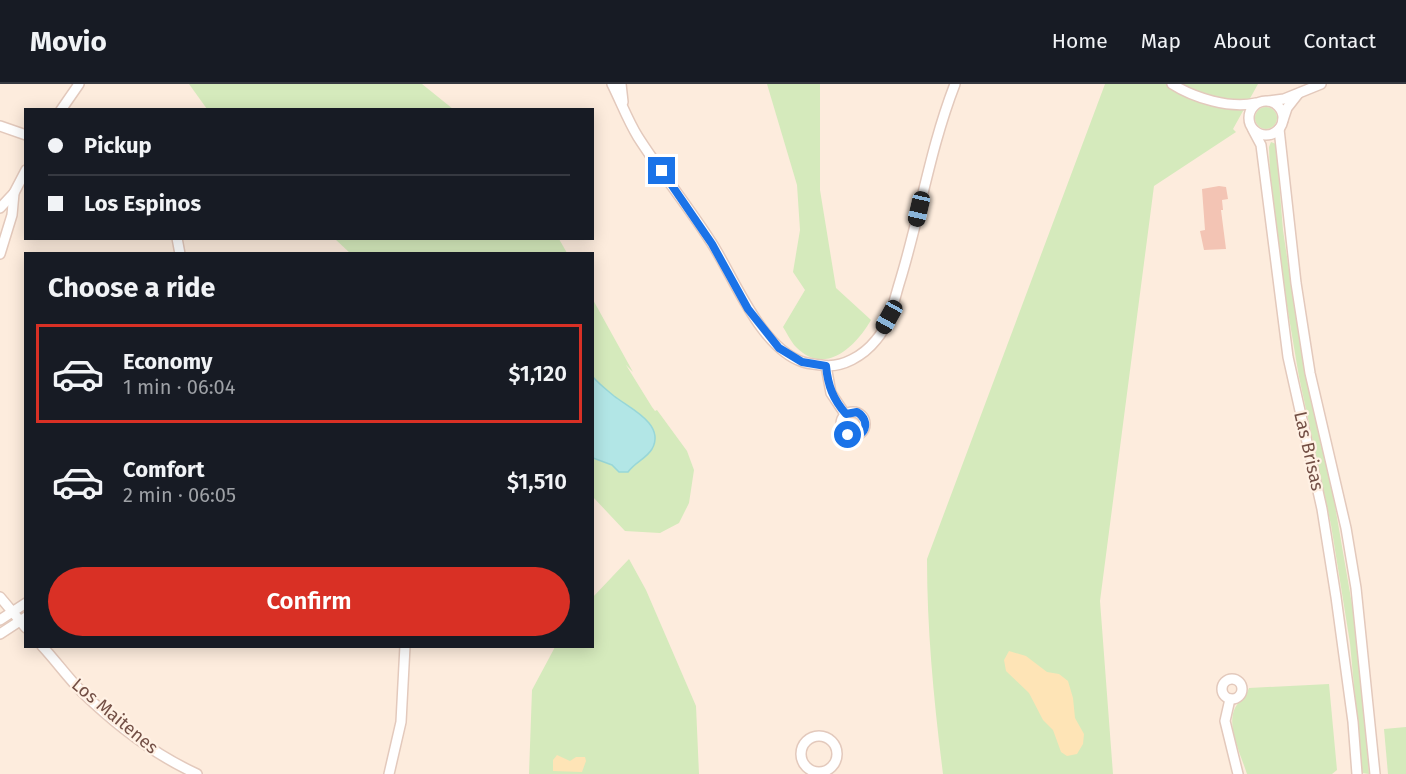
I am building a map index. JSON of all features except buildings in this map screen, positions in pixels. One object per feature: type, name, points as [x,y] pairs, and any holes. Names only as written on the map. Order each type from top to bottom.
[{"type":"street","points":[[62,108],[79,84]]},
{"type":"street","points":[[612,84],[638,136],[712,244],[748,309],[779,348],[802,362],[826,366],[838,365],[858,356],[877,339],[889,317],[909,253],[944,111],[955,84]]},
{"type":"street","points":[[621,84],[623,107]]},
{"type":"street","points":[[1172,84],[1200,97],[1224,103],[1247,105],[1284,99],[1322,84]]},
{"type":"street","points":[[1224,103],[1243,113],[1258,133],[1269,135],[1281,124],[1287,108],[1300,92]]},
{"type":"street","points":[[1251,126],[1251,108],[1263,101],[1272,102],[1280,109],[1281,124]]},
{"type":"street","name":"Las Brisas","points":[[1281,124],[1296,283],[1310,373],[1346,528],[1365,656],[1375,774]]},
{"type":"street","points":[[0,126],[24,134]]},
{"type":"street","name":"Las Brisas","points":[[1251,126],[1261,145],[1288,357],[1322,509],[1346,660],[1357,774]]},
{"type":"street","points":[[0,208],[14,193],[24,174]]},
{"type":"street","points":[[0,254],[12,216],[14,193]]},
{"type":"street","points":[[826,366],[831,393],[846,414]]},
{"type":"street","points":[[0,597],[11,612],[24,622],[0,634]]},
{"type":"street","points":[[0,620],[24,604]]},
{"type":"street","name":"Los Maitenes","points":[[44,648],[81,691],[105,712],[166,758],[197,774]]},
{"type":"street","points":[[389,774],[401,722],[405,648]]},
{"type":"street","points":[[1230,699],[1225,721],[1238,774]]},
{"type":"green space","points":[[189,84],[422,84],[452,108],[206,108]]},
{"type":"green space","points":[[767,84],[820,84],[820,190],[836,288],[871,320],[848,348],[829,358],[818,359],[807,356],[794,345],[783,327],[805,290],[793,272],[800,230],[797,185]]},
{"type":"green space","points":[[1105,84],[1258,84],[1233,129],[1236,132],[1154,186],[1100,601],[1113,774],[943,774],[928,613],[927,559]]},
{"type":"green space","points":[[1266,107],[1276,114],[1277,118],[1270,128],[1266,129],[1256,122],[1255,118],[1262,108]]},
{"type":"green space","points":[[1271,142],[1276,144],[1283,230],[1299,337],[1334,500],[1359,645],[1369,774],[1362,773],[1350,643],[1331,525],[1299,377],[1282,276],[1270,173],[1269,147]]},
{"type":"green space","points":[[336,240],[560,240],[566,252],[349,252]]},
{"type":"green space","points":[[594,302],[633,372],[626,365],[652,407],[655,411],[657,410],[687,451],[694,470],[689,503],[679,523],[660,533],[625,531],[594,498]]},
{"type":"green space","points":[[629,559],[646,590],[696,706],[699,774],[529,774],[532,690],[554,648],[594,648],[594,596]]},
{"type":"green space","points":[[1329,684],[1337,770],[1332,774],[1247,774],[1235,741],[1232,723],[1235,708],[1249,688]]},
{"type":"green space","points":[[1406,727],[1406,774],[1388,774],[1384,729]]},
{"type":"sand","points":[[1009,651],[1026,656],[1047,672],[1059,674],[1068,681],[1075,718],[1084,734],[1083,744],[1077,754],[1067,756],[1061,752],[1053,730],[1043,720],[1029,693],[1006,671],[1004,660]]},
{"type":"sand","points":[[557,755],[570,761],[576,757],[585,757],[582,772],[553,771],[553,760]]},
{"type":"water","points":[[594,378],[644,418],[654,432],[655,440],[652,449],[628,472],[619,472],[612,465],[594,458]]},
{"type":"route","points":[[662,171],[712,244],[748,309],[779,348],[802,362],[826,366],[831,393],[839,407],[846,414],[857,412],[864,417],[866,425],[863,433],[855,437],[848,435]]}]
